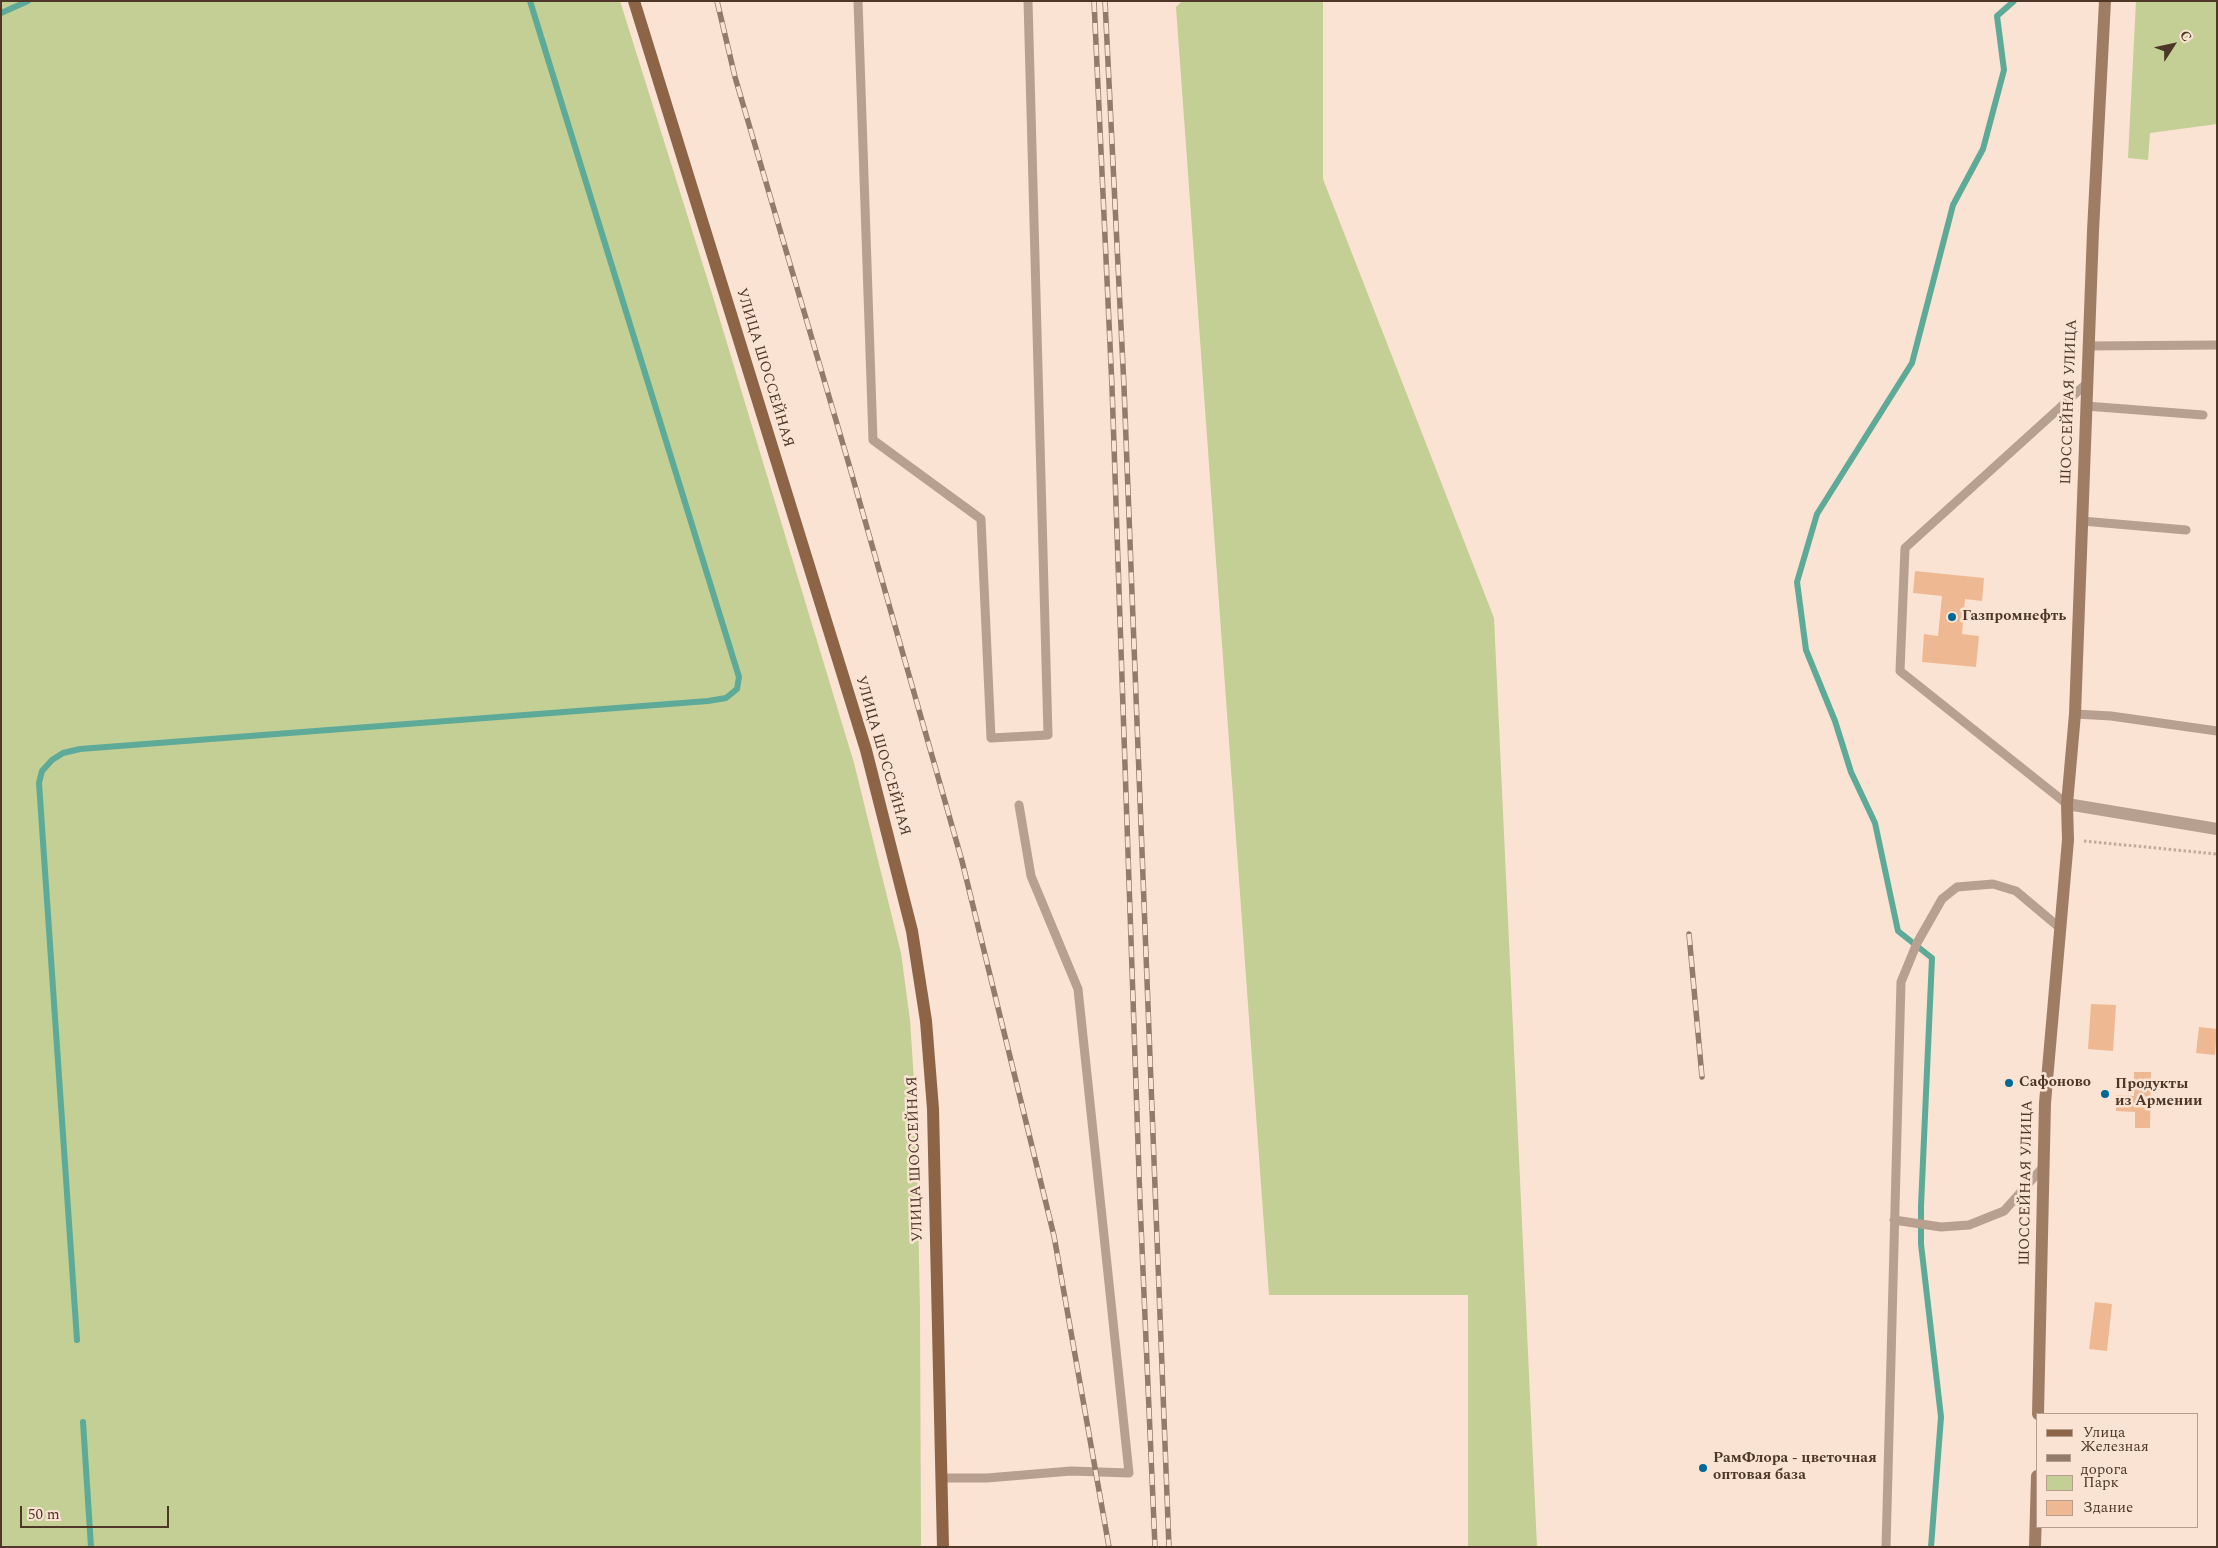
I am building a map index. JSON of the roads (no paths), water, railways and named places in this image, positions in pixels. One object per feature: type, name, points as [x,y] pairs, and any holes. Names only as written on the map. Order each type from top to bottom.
[{"type":"main road","name":"УЛИЦА ШОССЕЙНАЯ","points":[[634,1],[866,750],[912,931],[926,1021],[933,1109],[943,1547]]},
{"type":"street","name":"ШОССЕЙНАЯ УЛИЦА","points":[[2038,1413],[2045,1103],[2068,840],[2067,804],[2075,714],[2086,384],[2104,1]]},
{"type":"street","points":[[2067,804],[2217,829]]},
{"type":"street","points":[[2035,1547],[2036,1512]]},
{"type":"lane","points":[[858,1],[873,440],[982,519],[991,738],[1048,735],[1028,1]]},
{"type":"lane","points":[[2088,346],[2217,345]]},
{"type":"lane","points":[[2067,804],[1900,671],[1905,548],[2086,384]]},
{"type":"lane","points":[[2086,406],[2203,415]]},
{"type":"lane","points":[[2082,521],[2186,530]]},
{"type":"lane","points":[[2075,714],[2111,716],[2217,732]]},
{"type":"lane","points":[[941,1478],[988,1478],[1071,1471],[1129,1473],[1078,989],[1031,876],[1019,805]]},
{"type":"lane","points":[[1886,1547],[1901,982],[1917,943],[1942,899],[1958,886],[1993,884],[2016,891],[2060,928]]},
{"type":"lane","points":[[1894,1220],[1941,1227],[1969,1224],[2004,1210],[2044,1166]]},
{"type":"waterway","points":[[1,13],[28,1]]},
{"type":"waterway","points":[[77,1340],[39,783],[42,771],[52,760],[63,753],[80,749],[708,701],[726,698],[737,689],[739,677],[530,1]]},
{"type":"waterway","points":[[1931,1547],[1941,1417],[1921,1244],[1921,1206],[1932,958],[1898,931],[1875,823],[1851,772],[1835,721],[1806,650],[1797,582],[1817,514],[1912,363],[1953,205],[1983,149],[2004,70],[1997,16],[2014,1]]},
{"type":"waterway","points":[[83,1422],[91,1547]]},
{"type":"railway","points":[[717,1],[735,77],[850,468],[962,861],[1054,1236],[1109,1547]]},
{"type":"railway","points":[[1094,1],[1112,387],[1140,1202],[1155,1547]]},
{"type":"railway","points":[[1105,1],[1124,387],[1169,1547]]},
{"type":"railway","points":[[1689,934],[1702,1077]]},
{"type":"place","name":"Газпромнефть","points":[[1952,617]]},
{"type":"place","name":"Сафоново","points":[[2009,1083]]},
{"type":"place","name":"Продукты из Армении","points":[[2105,1094]]},
{"type":"place","name":"РамФлора - цветочная оптовая база","points":[[1703,1468]]}]
